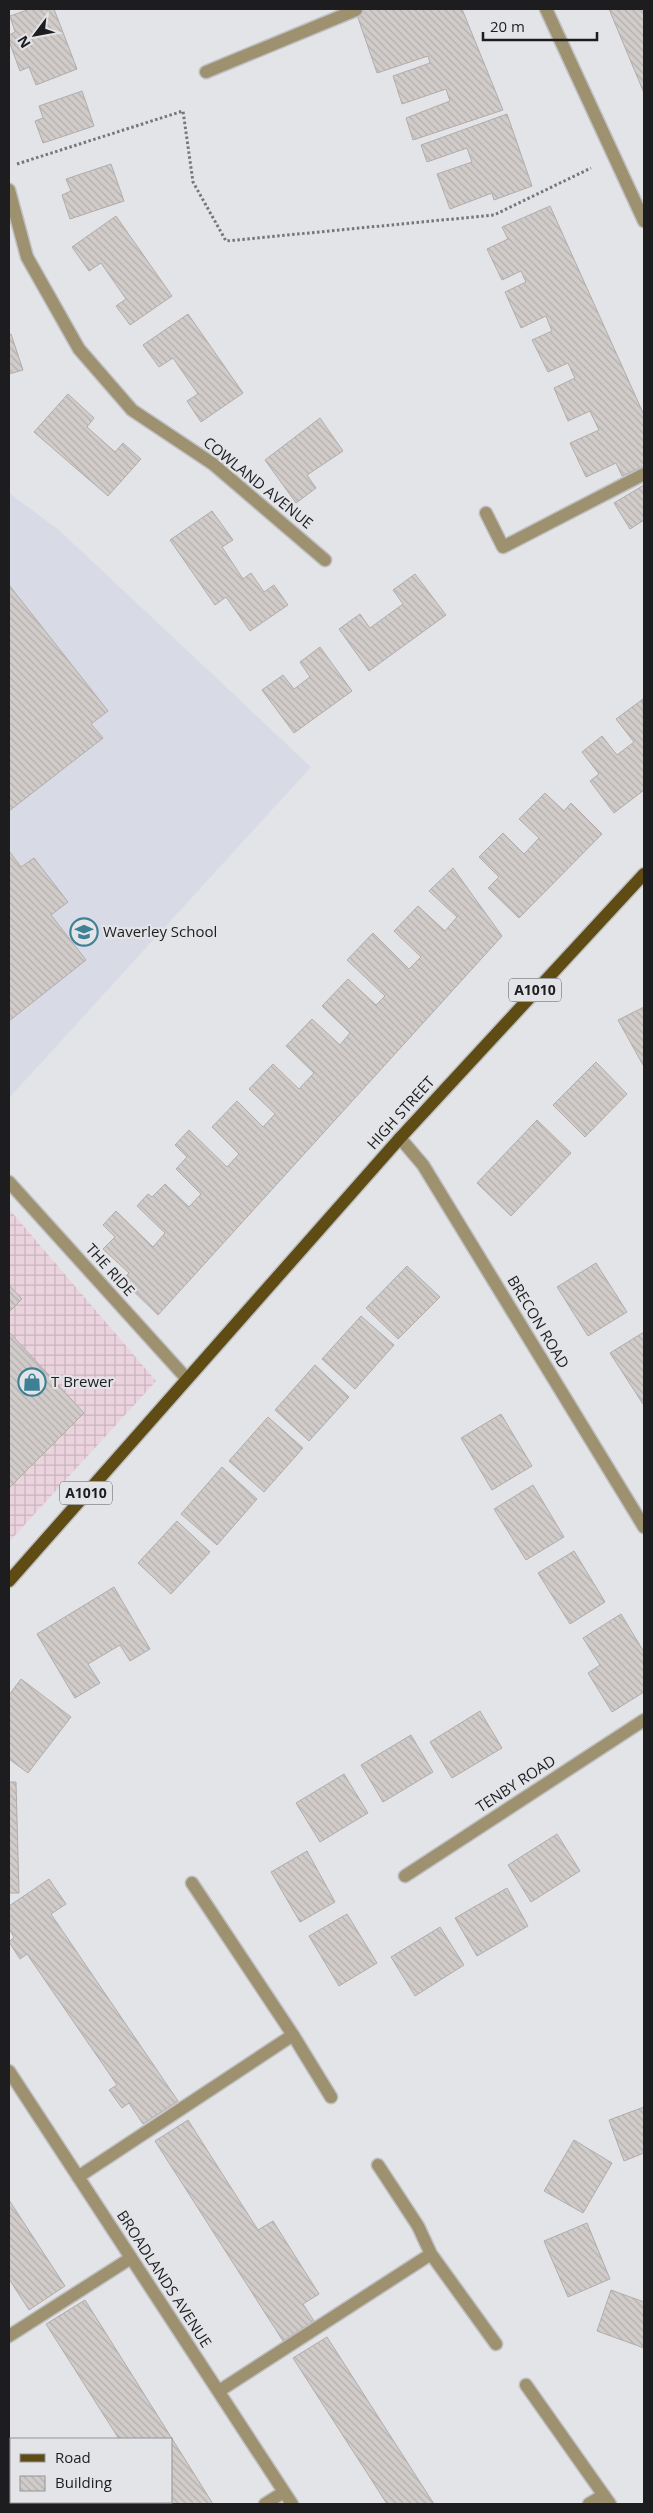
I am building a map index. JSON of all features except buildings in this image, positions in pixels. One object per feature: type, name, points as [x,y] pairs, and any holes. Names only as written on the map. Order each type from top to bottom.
[{"type":"main road","name":"HIGH STREET","points":[[187,1379],[400,1138],[644,874]]},
{"type":"main road","name":"A1010","points":[[9,1581],[187,1379]]},
{"type":"street","points":[[546,9],[644,221]]},
{"type":"street","points":[[206,72],[356,10]]},
{"type":"street","name":"COWLAND AVENUE","points":[[9,190],[27,257],[79,349],[108,383],[132,410],[213,464],[325,560]]},
{"type":"street","points":[[486,513],[504,547],[644,474]]},
{"type":"street","name":"BRECON ROAD","points":[[400,1138],[423,1165],[644,1527]]},
{"type":"street","name":"THE RIDE","points":[[9,1182],[187,1379]]},
{"type":"street","name":"TENBY ROAD","points":[[405,1876],[644,1720]]},
{"type":"street","points":[[192,1883],[293,2035],[331,2097]]},
{"type":"street","points":[[78,2177],[293,2035]]},
{"type":"street","name":"BROADLANDS AVENUE","points":[[9,2071],[292,2504]]},
{"type":"street","points":[[378,2165],[418,2226],[431,2254],[496,2344]]},
{"type":"street","points":[[219,2391],[431,2254]]},
{"type":"street","points":[[9,2336],[131,2258]]},
{"type":"street","points":[[526,2385],[607,2499],[589,2504]]},
{"type":"street","points":[[265,2504],[284,2492]]},
{"type":"path","points":[[9,166],[182,111],[193,182],[226,241],[494,215],[614,156]]},
{"type":"shaded area","name":"Waverley School","points":[[9,493],[60,531],[311,767],[9,1098]]},
{"type":"shaded area","points":[[9,1209],[156,1381],[9,1542]]},
{"type":"place","name":"Waverley School","points":[[84,932]]},
{"type":"place","name":"T Brewer","points":[[32,1382]]}]
